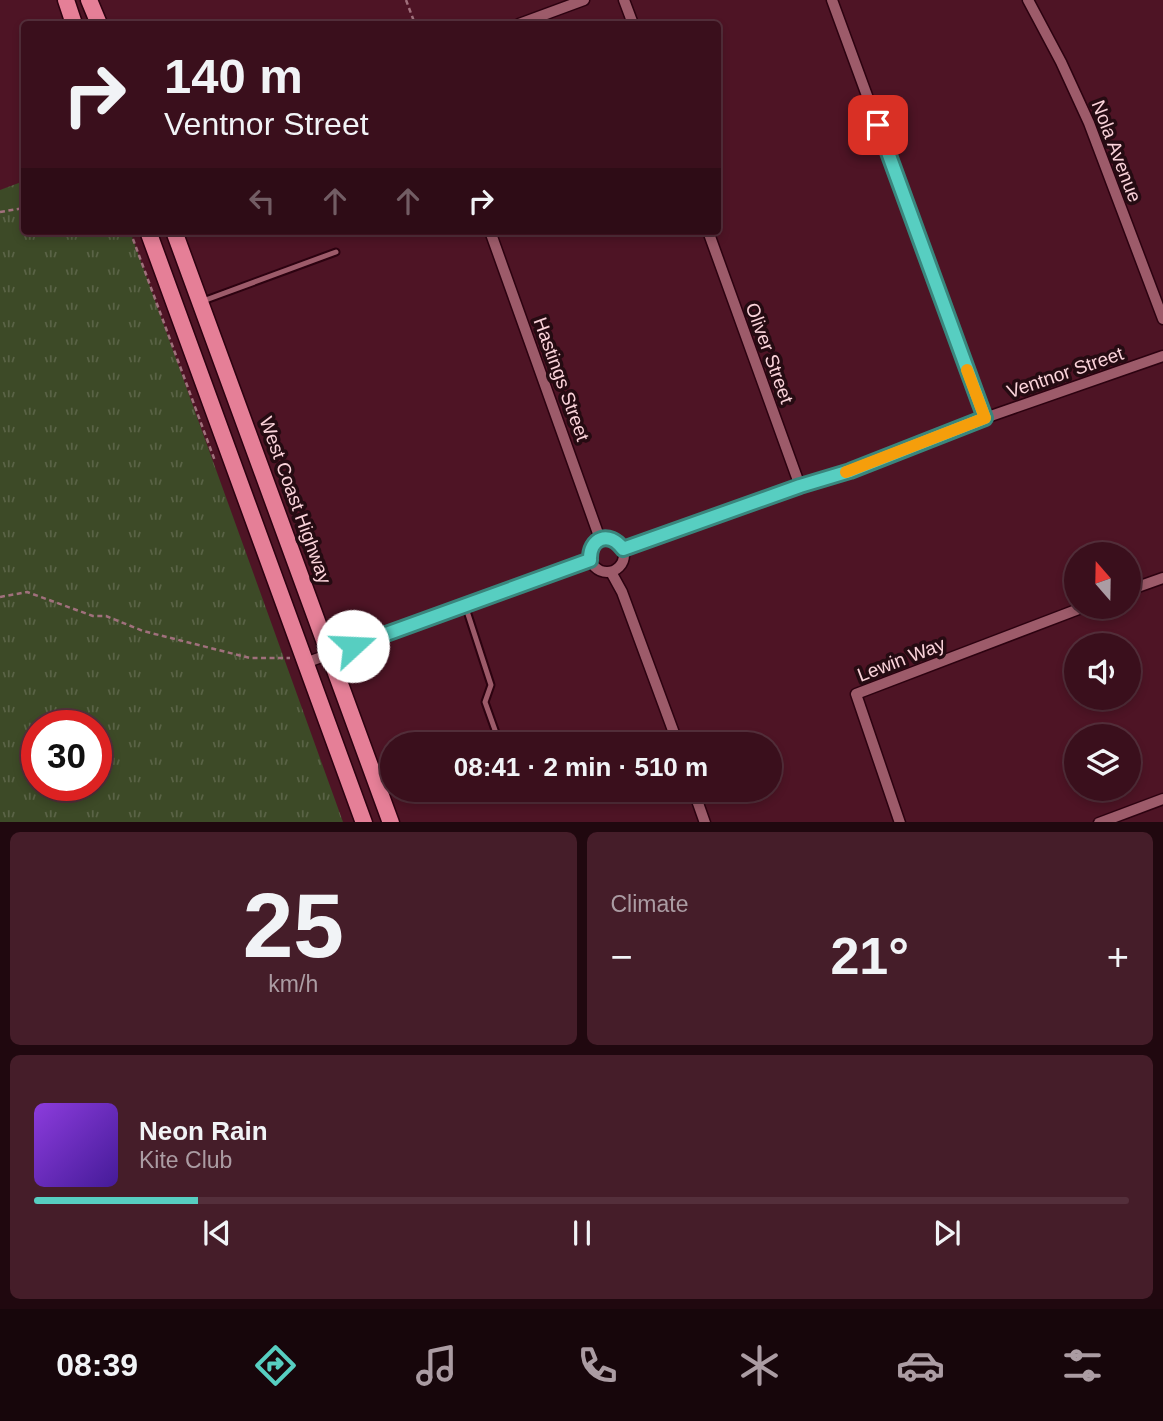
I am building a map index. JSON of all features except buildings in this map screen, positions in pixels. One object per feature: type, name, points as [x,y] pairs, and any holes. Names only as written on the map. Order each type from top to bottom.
[{"type":"highway","points":[[66,0],[73,21]]},
{"type":"highway","points":[[89,0],[98,21]]},
{"type":"highway","points":[[149,235],[364,822]]},
{"type":"highway","name":"West Coast Highway","points":[[175,235],[391,822]]},
{"type":"street","points":[[527,21],[584,0]]},
{"type":"street","points":[[624,0],[632,21]]},
{"type":"street","points":[[832,0],[985,418]]},
{"type":"street","name":"Nola Avenue","points":[[1028,0],[1089,123],[1163,319]]},
{"type":"street","name":"Hastings Street","points":[[491,235],[600,539]]},
{"type":"street","name":"Oliver Street","points":[[709,235],[800,486]]},
{"type":"street","name":"Ventnor Street","points":[[623,549],[850,471],[985,418],[1163,356]]},
{"type":"street","points":[[600,539],[612,539],[623,549],[621,564],[611,572],[597,570],[590,560],[593,545],[600,539]]},
{"type":"street","points":[[305,663],[590,560]]},
{"type":"street","points":[[611,572],[622,593],[674,732]]},
{"type":"street","points":[[1141,586],[1163,578]]},
{"type":"street","name":"Lewin Way","points":[[900,822],[856,694],[1064,615]]},
{"type":"street","points":[[1099,822],[1163,799]]},
{"type":"street","points":[[698,802],[705,822]]},
{"type":"lane","points":[[200,302],[336,252]]},
{"type":"lane","points":[[465,605],[491,685],[485,702],[495,732]]},
{"type":"path","points":[[406,0],[414,21]]},
{"type":"path","points":[[0,212],[21,208]]},
{"type":"path","points":[[0,597],[27,592],[93,616],[106,616],[143,631],[210,648],[250,658],[287,657]]},
{"type":"green space","points":[[21,182],[21,235],[131,235],[343,822],[0,822],[0,190]]},
{"type":"slow traffic","points":[[846,472],[985,418],[967,370]]},
{"type":"route","points":[[353,646],[590,560],[593,545],[600,539],[612,539],[623,549],[850,471],[985,418],[878,125]]}]
